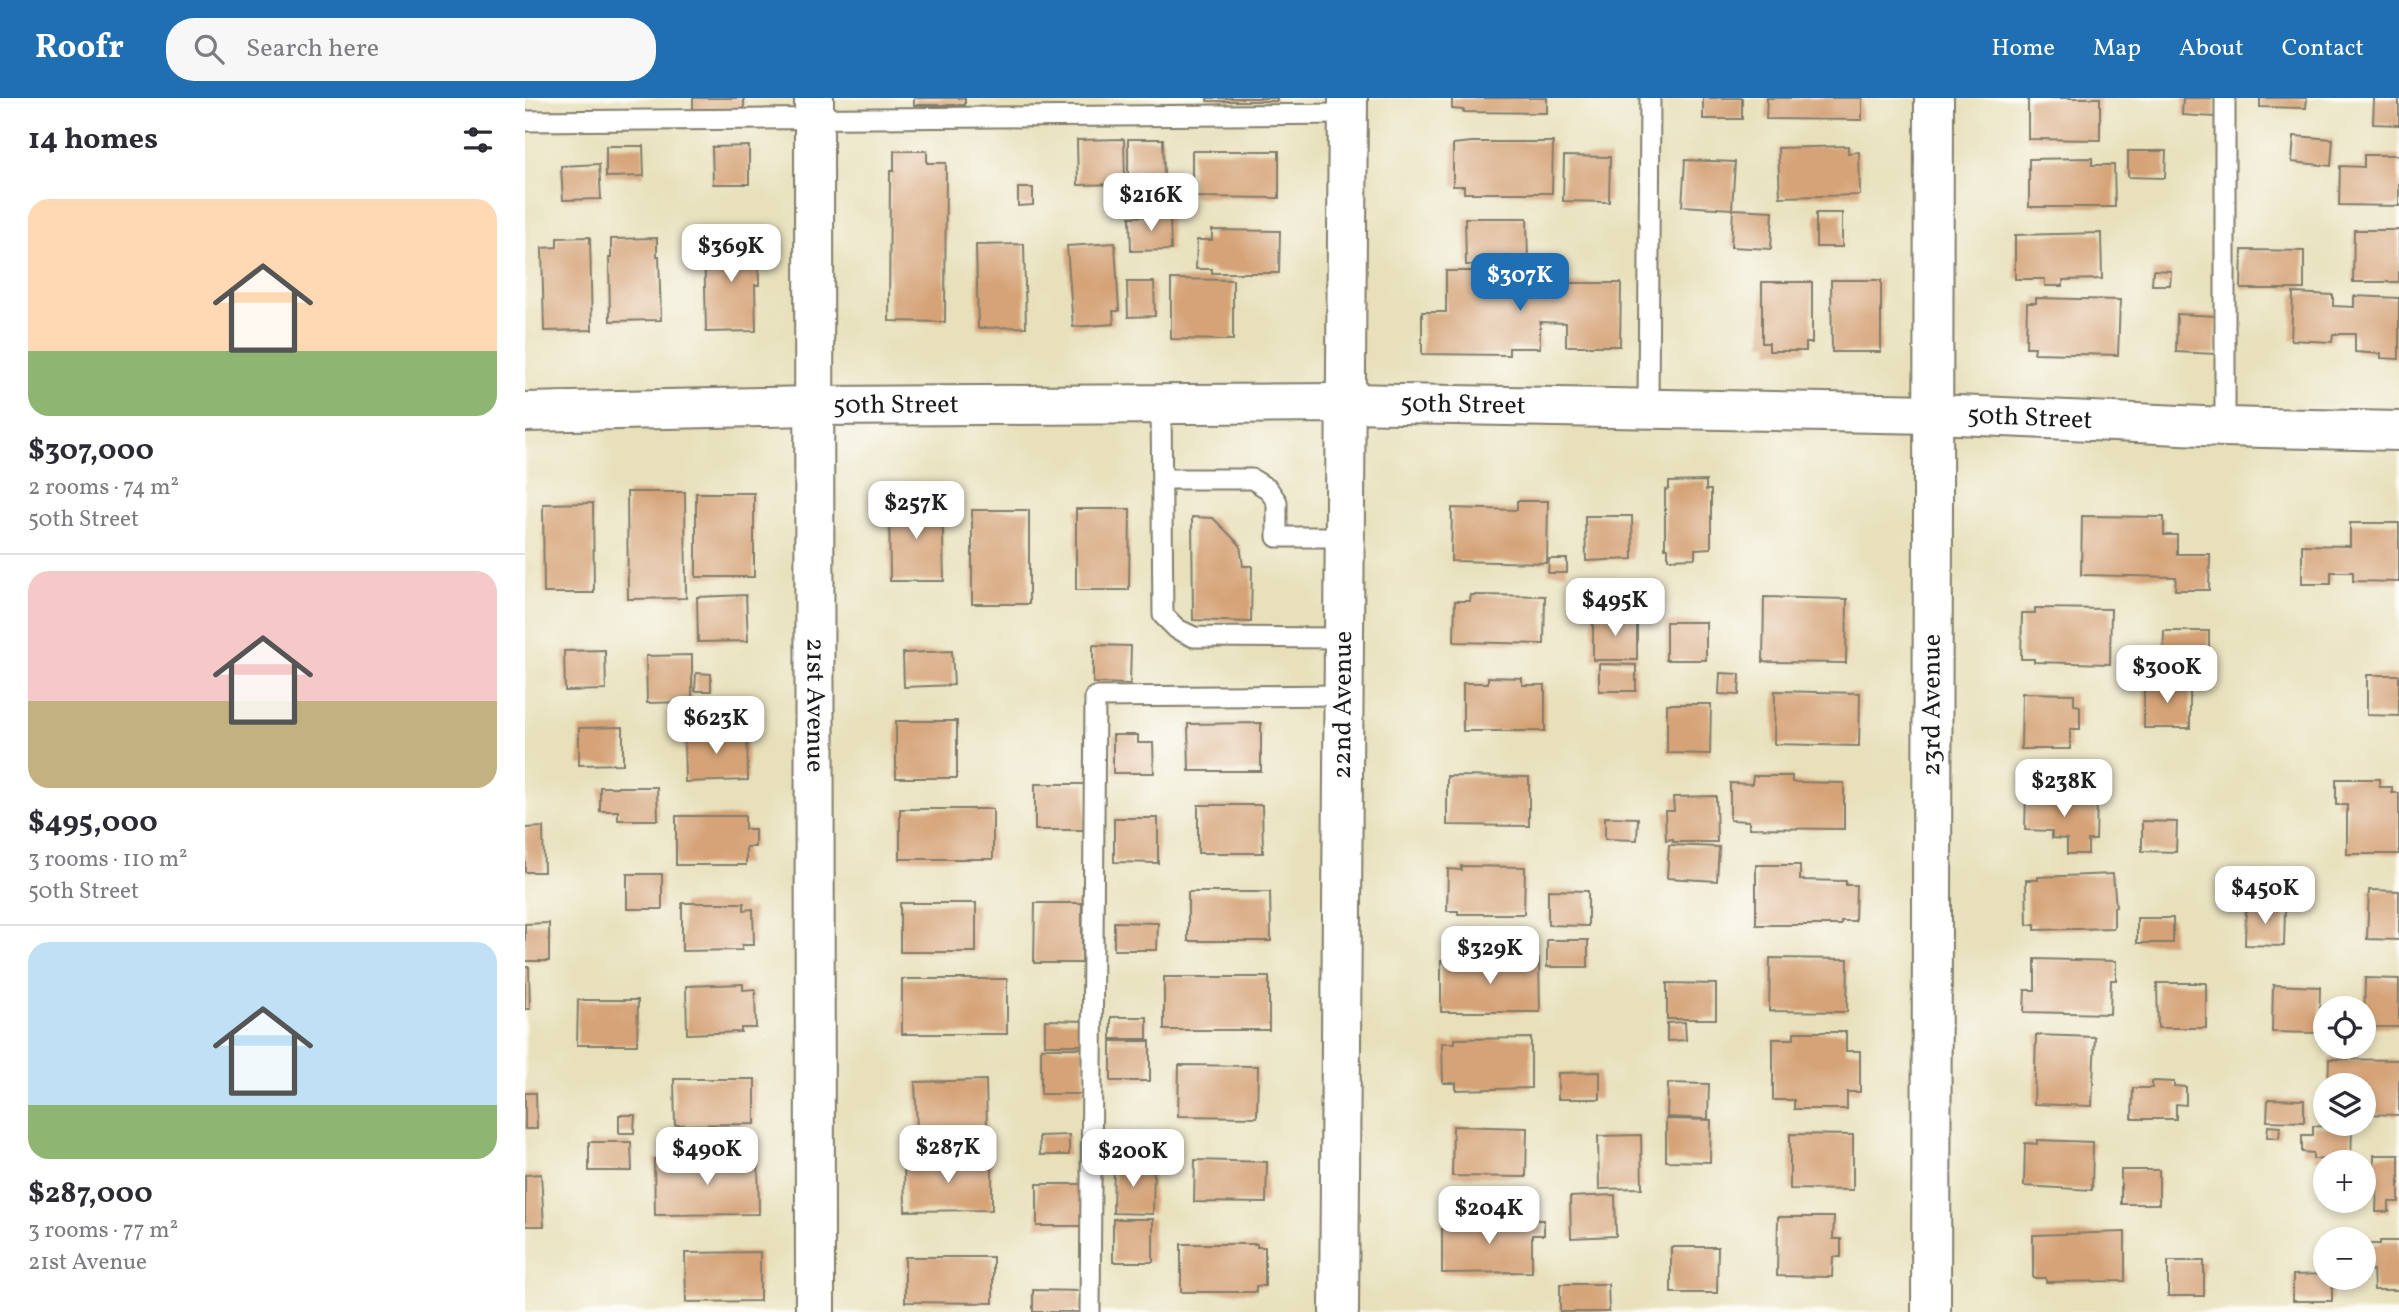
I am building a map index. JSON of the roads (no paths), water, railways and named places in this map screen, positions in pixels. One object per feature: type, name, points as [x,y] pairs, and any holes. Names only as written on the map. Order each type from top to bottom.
[{"type":"street","name":"23rd Avenue","points":[[1931,1312],[1934,98]]},
{"type":"street","name":"22nd Avenue","points":[[1339,1312],[1348,106]]},
{"type":"street","name":"21st Avenue","points":[[814,108],[815,1312]]},
{"type":"street","name":"50th Street","points":[[525,412],[813,406],[1347,403],[1935,414],[2225,427],[2399,431]]},
{"type":"lane","points":[[1648,408],[1650,98]]},
{"type":"lane","points":[[2225,98],[2225,427]]},
{"type":"lane","points":[[525,121],[814,108],[1348,106]]},
{"type":"lane","points":[[1161,404],[1163,615],[1177,629],[1194,637],[1345,638]]},
{"type":"lane","points":[[1162,479],[1252,480],[1268,489],[1277,502],[1277,537],[1346,537]]},
{"type":"lane","points":[[1090,1312],[1095,696],[1345,695]]}]
